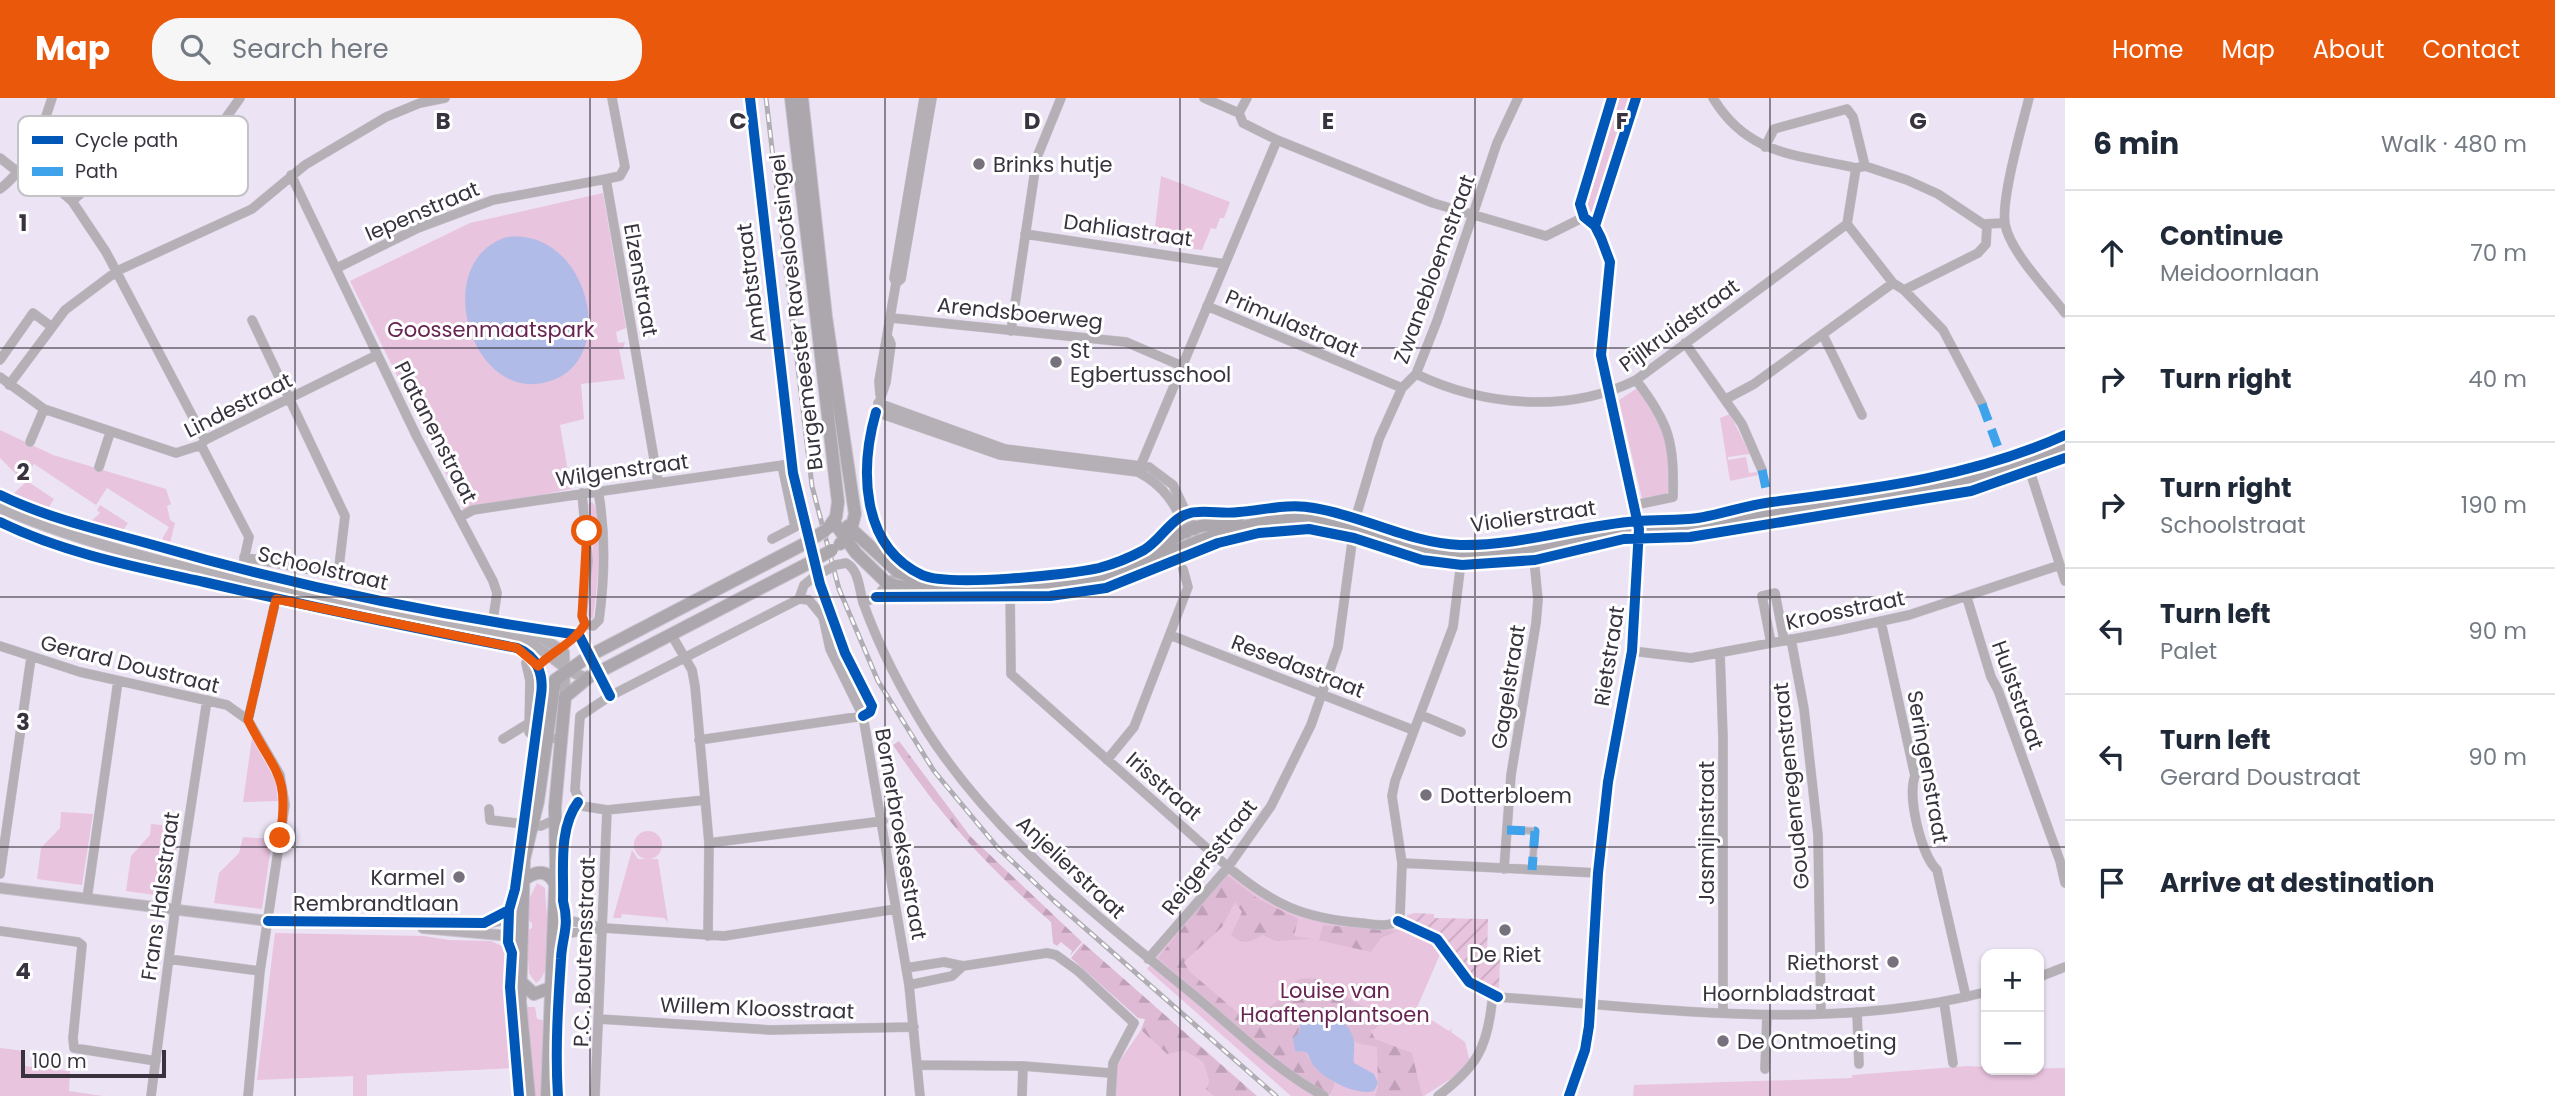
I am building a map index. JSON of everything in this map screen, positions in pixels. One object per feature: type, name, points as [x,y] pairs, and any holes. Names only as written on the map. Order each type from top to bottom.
[{"type":"main road","name":"Burgemeester Raveslootsingel","points":[[790,98],[838,502],[830,526]]},
{"type":"main road","name":"Burgemeester Raveslootsingel","points":[[802,98],[826,317],[855,514],[852,527]]},
{"type":"main road","name":"Violierstraat","points":[[1129,569],[1189,528],[1277,519],[1313,518],[1430,551],[1462,554],[1533,549],[1639,529],[1702,524],[1952,484],[2027,462],[2065,444]]},
{"type":"main road","name":"Violierstraat","points":[[888,584],[923,592],[1096,577],[1129,569],[1194,542],[1243,526],[1277,519]]},
{"type":"main road","name":"Violierstraat","points":[[830,526],[852,527],[898,572],[928,584],[953,588]]},
{"type":"main road","points":[[529,1096],[520,981],[524,859],[533,825],[553,685],[566,669],[804,544],[830,526],[879,578],[888,584]]},
{"type":"main road","points":[[547,1096],[555,884],[554,820],[565,698],[587,678],[832,550],[845,540],[852,527]]},
{"type":"main road","points":[[523,881],[533,873],[542,872],[550,876],[555,884]]},
{"type":"main road","points":[[520,981],[534,994],[550,988]]},
{"type":"street","points":[[46,116],[52,98]]},
{"type":"street","points":[[9,385],[72,303],[117,271],[252,209],[291,175],[386,117],[420,103],[446,98]]},
{"type":"street","points":[[606,179],[620,176],[625,167],[612,98]]},
{"type":"street","name":"Ambtstraat","points":[[750,98],[786,464],[795,527],[772,539]]},
{"type":"street","points":[[924,98],[894,278],[896,283],[889,339],[890,356],[878,403],[1000,455],[1158,472],[1173,485],[1194,542]]},
{"type":"street","points":[[896,283],[901,279],[932,98]]},
{"type":"street","points":[[1011,331],[1037,158],[1061,98]]},
{"type":"street","points":[[1203,98],[1240,113]]},
{"type":"street","points":[[1247,98],[1240,113],[1243,123],[1277,140],[1473,216],[1546,236],[1584,217],[1580,204],[1612,98]]},
{"type":"street","name":"Zwanebloemstraat","points":[[1355,529],[1379,439],[1402,388],[1416,374],[1506,121],[1518,98]]},
{"type":"street","points":[[1595,226],[1636,98]]},
{"type":"street","points":[[1713,98],[1736,129],[1765,147],[1861,167],[1938,194],[1987,225],[2005,223]]},
{"type":"street","points":[[2029,98],[2015,147],[2005,223],[2019,253],[2065,313]]},
{"type":"street","points":[[227,116],[237,100]]},
{"type":"street","points":[[1765,147],[1774,130],[1847,109],[1853,117],[1861,167],[1847,224],[1893,283],[1905,290],[1942,330],[1982,404]]},
{"type":"street","points":[[1140,468],[1277,140]]},
{"type":"street","points":[[0,158],[18,172],[0,189]]},
{"type":"street","name":"Platanenstraat","points":[[291,175],[377,355],[496,587],[495,632]]},
{"type":"street","name":"Iepenstraat","points":[[337,268],[418,228],[494,200],[606,179]]},
{"type":"street","name":"Elzenstraat","points":[[606,179],[658,482]]},
{"type":"street","points":[[66,196],[117,271],[249,537],[240,578]]},
{"type":"street","points":[[72,201],[78,196]]},
{"type":"street","name":"Rietstraat","points":[[1569,1096],[1585,1050],[1591,1003],[1598,873],[1608,782],[1632,651],[1639,529],[1601,355],[1611,270],[1606,250],[1595,226],[1584,217]]},
{"type":"street","name":"Pijlkruidstraat","points":[[1416,374],[1461,392],[1513,400],[1575,400],[1608,393],[1636,380],[1847,224]]},
{"type":"street","points":[[1905,290],[1978,253],[1986,244],[1987,225]]},
{"type":"street","name":"Dahliastraat","points":[[1025,234],[1225,264]]},
{"type":"street","points":[[1726,399],[1754,384],[1893,283]]},
{"type":"street","name":"Primulastraat","points":[[1207,306],[1402,388]]},
{"type":"street","points":[[0,360],[33,313],[52,327]]},
{"type":"street","name":"Arendsboerweg","points":[[892,318],[1126,342],[1181,366]]},
{"type":"street","points":[[252,320],[290,398]]},
{"type":"street","points":[[1822,335],[1862,415]]},
{"type":"street","points":[[1685,343],[1742,424],[1762,470]]},
{"type":"street","name":"Lindestraat","points":[[0,377],[44,409],[177,453],[377,355]]},
{"type":"street","points":[[1635,505],[1673,496],[1674,453],[1664,421],[1636,380]]},
{"type":"street","name":"Schoolstraat","points":[[244,557],[338,575],[345,516],[290,398]]},
{"type":"street","points":[[30,442],[44,409]]},
{"type":"street","points":[[99,467],[110,433]]},
{"type":"street","points":[[2027,462],[2065,581]]},
{"type":"street","name":"Wilgenstraat","points":[[460,517],[473,510],[786,464]]},
{"type":"street","points":[[582,493],[588,561],[582,616],[585,624],[593,626],[599,620],[605,560],[605,529],[598,490]]},
{"type":"street","name":"Schoolstraat","points":[[0,508],[84,539],[240,578],[495,632],[541,649],[566,669],[587,678]]},
{"type":"street","name":"Reigersstraat","points":[[1148,959],[1228,867],[1271,806],[1311,725],[1338,647],[1355,529]]},
{"type":"street","name":"Gagelstraat","points":[[1504,869],[1511,775],[1536,623],[1538,600],[1533,549]]},
{"type":"street","points":[[1462,554],[1459,597],[1452,627],[1421,716],[1413,730],[1392,796],[1402,863],[1598,873]]},
{"type":"street","name":"Anjelierstraat","points":[[799,598],[804,585],[836,565],[846,563],[853,569],[863,603],[906,695],[928,733],[974,795],[1028,855],[1148,959],[1261,1051],[1324,1096]]},
{"type":"street","name":"Kroosstraat","points":[[1632,651],[1675,657],[1720,653],[1881,622],[1967,598],[2060,565]]},
{"type":"street","points":[[1107,760],[1134,727],[1188,587],[1184,569]]},
{"type":"street","points":[[863,603],[876,597],[898,572]]},
{"type":"street","name":"Irisstraat","points":[[1010,586],[1011,674],[1228,867],[1264,894],[1304,915],[1322,920],[1388,925],[1398,921],[1400,916],[1402,863]]},
{"type":"street","name":"Goudenregenstraat","points":[[1771,643],[1762,596],[1775,593],[1804,709],[1818,835],[1821,1014]]},
{"type":"street","points":[[705,800],[607,810],[588,808],[578,802],[575,790],[581,713],[799,598]]},
{"type":"street","name":"Bornerbroeksestraat","points":[[799,598],[809,600],[823,618],[830,649],[863,716],[909,985],[920,1096]]},
{"type":"street","name":"Hulststraat","points":[[1967,598],[1991,677],[1998,690],[2065,883]]},
{"type":"street","points":[[248,720],[276,599]]},
{"type":"street","name":"Seringenstraat","points":[[1881,622],[1915,776],[1910,787],[1923,846],[1926,859],[1937,870],[1966,997]]},
{"type":"street","points":[[671,634],[694,678],[709,843],[708,936]]},
{"type":"street","name":"Resedastraat","points":[[1170,635],[1413,730]]},
{"type":"street","name":"Gerard Doustraat","points":[[0,646],[31,658],[118,681],[227,705],[248,720],[280,775],[285,805],[260,971],[248,1096]]},
{"type":"street","name":"Jasmijnstraat","points":[[1720,653],[1723,738],[1723,1013]]},
{"type":"street","points":[[0,874],[31,658]]},
{"type":"street","points":[[526,663],[530,681],[529,732],[534,737],[561,739]]},
{"type":"street","points":[[565,698],[566,669]]},
{"type":"street","points":[[87,899],[118,681]]},
{"type":"street","name":"Frans Halsstraat","points":[[151,1096],[175,911],[207,700]]},
{"type":"street","points":[[699,740],[863,716]]},
{"type":"street","points":[[1421,716],[1461,732]]},
{"type":"street","points":[[503,739],[529,723]]},
{"type":"street","points":[[489,809],[490,820],[544,826],[554,820]]},
{"type":"street","name":"P.C. Boutensstraat","points":[[595,1096],[607,810]]},
{"type":"street","points":[[709,843],[883,821]]},
{"type":"street","points":[[1507,830],[1535,831],[1532,870]]},
{"type":"street","name":"Rembrandtlaan","points":[[0,888],[268,921],[484,923],[522,917]]},
{"type":"street","points":[[553,917],[604,928],[734,936],[896,909]]},
{"type":"street","name":"Rembrandtlaan","points":[[403,924],[457,933],[508,934],[521,937]]},
{"type":"street","points":[[552,936],[604,928]]},
{"type":"street","points":[[0,931],[82,945],[72,1038],[74,1048],[156,1061]]},
{"type":"street","points":[[906,968],[944,961],[963,966],[1032,953],[1047,953],[1063,960],[1135,1023],[1110,1073],[1111,1096]]},
{"type":"street","points":[[169,959],[260,971]]},
{"type":"street","points":[[909,985],[952,976],[963,966]]},
{"type":"street","points":[[2044,975],[2065,967]]},
{"type":"street","name":"Hoornbladstraat","points":[[1438,1096],[1471,1069],[1480,1055],[1489,1028],[1492,1002],[1498,997],[1767,1015],[1857,1012],[1944,1002],[1981,993]]},
{"type":"street","points":[[1944,1002],[1953,1063]]},
{"type":"street","points":[[1857,1012],[1859,1065]]},
{"type":"street","points":[[1765,1069],[1767,1015]]},
{"type":"street","name":"Willem Kloosstraat","points":[[599,1019],[782,1030],[914,1027]]},
{"type":"street","points":[[919,1065],[1023,1066],[1110,1073]]},
{"type":"street","points":[[1022,1096],[1023,1066]]},
{"type":"green space","points":[[1615,98],[1632,98],[1597,208],[1589,213],[1583,206]]},
{"type":"green space","points":[[1161,176],[1230,202],[1216,229],[1211,228],[1202,250],[1153,244]]},
{"type":"green space","name":"Goossenmaatspark","points":[[603,193],[626,328],[616,332],[618,343],[625,342],[623,349],[619,349],[625,379],[581,384],[584,419],[560,425],[571,489],[464,510],[350,281],[470,223]]},
{"type":"green space","points":[[1639,387],[1665,438],[1671,466],[1667,494],[1642,499],[1619,400]]},
{"type":"green space","points":[[1730,414],[1750,454],[1728,457],[1728,460],[1746,457],[1749,473],[1757,472],[1758,475],[1730,481],[1720,418]]},
{"type":"green space","points":[[0,430],[53,455],[166,489],[171,504],[167,506],[170,520],[175,523],[169,547],[162,545],[165,541],[162,539],[169,527],[107,488],[96,505],[34,464],[22,480],[0,458]]},
{"type":"green space","points":[[27,481],[54,499],[46,512],[10,497]]},
{"type":"green space","points":[[592,502],[596,510],[599,540],[593,619],[588,616],[593,540],[588,504]]},
{"type":"green space","points":[[100,505],[128,523],[121,534],[87,525],[100,513],[97,510]]},
{"type":"green space","points":[[252,738],[275,780],[278,801],[243,802]]},
{"type":"green space","points":[[899,741],[970,836],[1082,942],[1070,956],[1072,951],[1061,942],[1057,946],[1053,943],[1051,922],[1006,882],[946,817],[893,745]]},
{"type":"green space","points":[[61,812],[93,814],[82,885],[37,879],[41,848],[60,828]]},
{"type":"green space","points":[[151,824],[180,827],[169,897],[126,891],[131,856],[150,835]]},
{"type":"green space","points":[[648,831],[658,835],[662,845],[658,855],[648,859],[638,855],[634,845],[638,835]]},
{"type":"green space","points":[[243,837],[272,839],[262,909],[214,903],[219,873],[239,853]]},
{"type":"green space","points":[[632,850],[638,859],[658,859],[668,922],[664,918],[622,914],[621,918],[613,918]]},
{"type":"green space","name":"Louise van Haaftenplantsoen","points":[[1227,873],[1296,915],[1423,933],[1441,952],[1416,1010],[1449,1031],[1452,1028],[1451,1032],[1465,1042],[1471,1066],[1424,1096],[1331,1096],[1330,1091],[1270,1057],[1155,958]]},
{"type":"green space","points":[[1226,874],[1257,898],[1298,919],[1294,936],[1313,939],[1275,941],[1263,935],[1243,942],[1231,935],[1242,912],[1235,902],[1222,927],[1184,962],[1189,971],[1245,1019],[1275,1003],[1298,979],[1308,978],[1324,981],[1363,1006],[1388,1010],[1382,1016],[1383,1023],[1371,1031],[1375,1039],[1412,1053],[1422,1096],[1375,1096],[1378,1087],[1377,1047],[1356,1042],[1337,1024],[1321,1014],[1302,1011],[1295,1051],[1305,1052],[1315,1068],[1335,1083],[1330,1096],[1285,1066],[1158,958]]},
{"type":"green space","points":[[537,883],[545,888],[548,953],[542,976],[536,983],[529,973],[526,931],[532,928],[532,923],[527,919],[529,899]]},
{"type":"green space","points":[[1434,914],[1434,918],[1488,919],[1487,958],[1500,959],[1499,988],[1471,980],[1438,934],[1407,919],[1407,915]]},
{"type":"green space","points":[[1323,925],[1398,931],[1381,938],[1371,952],[1314,939],[1319,940]]},
{"type":"green space","points":[[275,933],[424,936],[449,940],[491,941],[504,947],[514,1068],[367,1075],[367,1096],[353,1096],[353,1076],[257,1080]]},
{"type":"green space","points":[[1083,943],[1257,1096],[1213,1096],[1206,1089],[1209,1081],[1203,1062],[1185,1051],[1167,1054],[1141,1030],[1145,1019],[1138,1018],[1071,958]]},
{"type":"green space","points":[[1150,965],[1305,1090],[1316,1096],[1291,1096],[1147,969]]},
{"type":"green space","points":[[522,1007],[535,1007],[537,1019],[546,1021],[544,1096],[532,1096]]},
{"type":"green space","points":[[1141,1030],[1167,1054],[1185,1051],[1203,1062],[1209,1081],[1206,1089],[1213,1096],[1116,1096],[1116,1066]]},
{"type":"green space","points":[[0,1048],[25,1051],[24,1066],[70,1071],[69,1091],[103,1096],[0,1096]]},
{"type":"green space","points":[[1967,1066],[1981,1067],[1981,1075],[2044,1075],[2044,1069],[2065,1068],[2065,1096],[1633,1096],[1634,1085],[1852,1078],[1852,1075]]},
{"type":"water","points":[[507,237],[536,240],[559,253],[576,275],[586,301],[588,328],[583,352],[568,372],[543,383],[517,382],[495,370],[479,349],[468,324],[465,297],[470,272],[484,250]]},
{"type":"water","points":[[1302,1011],[1334,1018],[1347,1027],[1354,1042],[1354,1063],[1374,1074],[1378,1083],[1374,1091],[1350,1089],[1333,1081],[1314,1066],[1306,1052],[1295,1051],[1293,1038],[1299,1033]]},
{"type":"railway","points":[[766,98],[812,486],[839,589],[878,681],[934,771],[998,848],[1053,900],[1276,1096]]},
{"type":"marked path","points":[[1982,404],[2003,461]]},
{"type":"marked path","points":[[1762,470],[1769,502]]},
{"type":"marked path","points":[[248,720],[276,599]]},
{"type":"marked path","points":[[1507,830],[1535,831],[1532,870]]},
{"type":"cycle path","points":[[750,98],[793,473],[820,584],[845,653],[872,706],[870,712],[863,716]]},
{"type":"cycle path","points":[[1569,1096],[1585,1050],[1589,1026],[1598,873],[1608,782],[1632,651],[1639,529],[1601,355],[1610,262],[1595,226],[1584,217],[1580,204],[1612,98]]},
{"type":"cycle path","points":[[1595,226],[1636,98]]},
{"type":"cycle path","points":[[876,412],[871,434],[867,481],[876,525],[886,545],[902,562],[922,575],[956,580],[1062,574],[1099,568],[1144,550],[1175,521],[1189,513],[1234,513],[1305,507],[1351,517],[1423,540],[1460,545],[1505,542],[1645,520],[1698,518],[1763,503],[1922,479],[1994,461],[2065,435]]},
{"type":"cycle path","points":[[876,597],[1050,596],[1106,588],[1218,543],[1259,533],[1309,529],[1354,538],[1422,560],[1462,565],[1535,560],[1624,539],[1690,537],[1971,491],[2065,458]]},
{"type":"cycle path","points":[[0,495],[77,524],[261,574],[419,609],[579,635],[610,696]]},
{"type":"cycle path","points":[[0,522],[74,551],[126,565],[517,648],[530,656],[538,667],[542,687],[515,889],[509,910],[508,942],[512,953],[510,987],[519,1096]]},
{"type":"cycle path","points":[[558,1096],[558,1010],[566,925],[563,850],[567,824],[578,802]]},
{"type":"cycle path","points":[[268,921],[484,923],[509,910]]},
{"type":"cycle path","points":[[1398,921],[1437,939],[1469,982],[1498,997]]},
{"type":"place","name":"Brinks hutje","points":[[979,164]]},
{"type":"place","name":"St Egbertusschool","points":[[1056,362]]},
{"type":"place","name":"Dotterbloem","points":[[1426,795]]},
{"type":"place","name":"Karmel","points":[[459,877]]},
{"type":"place","name":"De Riet","points":[[1505,930]]},
{"type":"place","name":"Riethorst","points":[[1893,962]]},
{"type":"place","name":"De Ontmoeting","points":[[1723,1041]]},
{"type":"route","points":[[280,838],[285,805],[284,788],[280,775],[248,720],[276,599],[517,648],[523,650],[538,666],[558,647],[579,635],[585,624],[582,616],[588,561],[587,531]]}]
